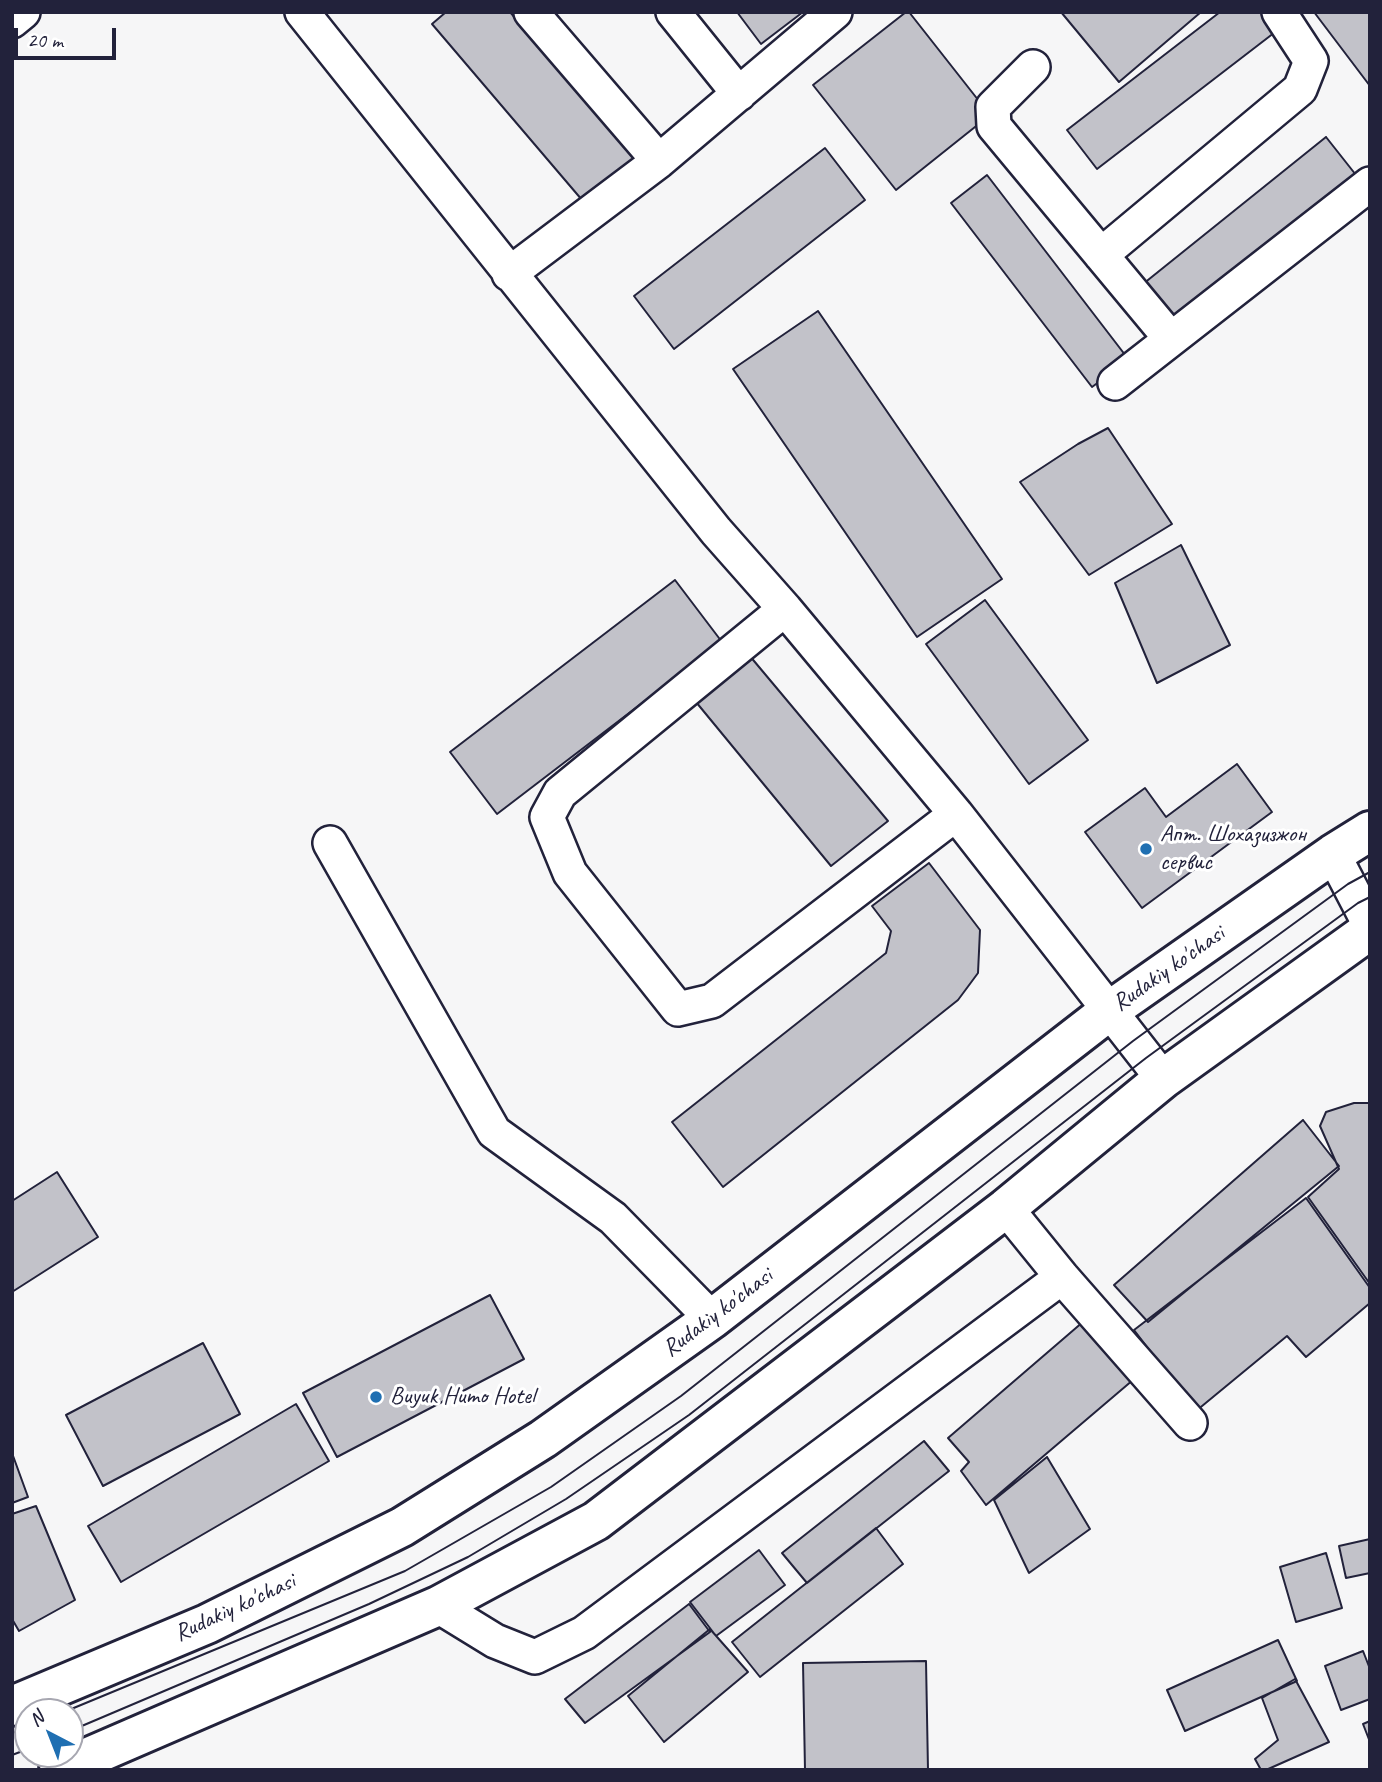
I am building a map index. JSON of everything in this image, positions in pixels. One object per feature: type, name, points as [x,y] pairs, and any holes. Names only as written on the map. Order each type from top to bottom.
[{"type":"main road","name":"Rudakiy ko'chasi","points":[[12,1706],[207,1624],[402,1527],[543,1439],[712,1319],[1109,1011],[1370,831]]},
{"type":"main road","points":[[59,1770],[438,1606],[596,1521],[1006,1208],[1163,1079],[1370,928]]},
{"type":"street","points":[[12,21],[23,12]]},
{"type":"street","points":[[302,12],[716,531],[957,814],[1163,1079]]},
{"type":"street","points":[[531,12],[659,161]]},
{"type":"street","points":[[673,12],[739,94]]},
{"type":"street","points":[[509,274],[659,161],[835,12]]},
{"type":"street","points":[[1101,255],[1300,89],[1311,61],[1279,12]]},
{"type":"street","points":[[1033,68],[993,107],[995,126],[1171,339]]},
{"type":"street","points":[[1115,383],[1370,184]]},
{"type":"street","points":[[785,609],[560,793],[547,817],[570,873],[678,1009],[712,1001],[957,814]]},
{"type":"street","points":[[330,843],[494,1132],[612,1218],[712,1319]]},
{"type":"street","points":[[1333,854],[1370,928]]},
{"type":"street","points":[[1006,1208],[1189,1423]]},
{"type":"street","points":[[438,1606],[495,1641],[535,1657],[584,1633],[1062,1277]]},
{"type":"building","points":[[446,12],[510,12],[639,163],[588,207],[432,24]]},
{"type":"building","points":[[737,12],[803,12],[761,44]]},
{"type":"building","points":[[909,12],[990,115],[896,190],[813,85]]},
{"type":"building","points":[[1061,12],[1201,12],[1119,82]]},
{"type":"building","points":[[1220,12],[1272,12],[1283,26],[1097,169],[1067,130]]},
{"type":"building","points":[[1314,12],[1370,12],[1370,86]]},
{"type":"building","points":[[1326,137],[1356,175],[1174,322],[1143,284]]},
{"type":"building","points":[[825,148],[865,200],[674,349],[634,296]]},
{"type":"building","points":[[987,175],[1129,360],[1092,387],[951,203]]},
{"type":"building","points":[[818,311],[1002,579],[917,637],[733,369]]},
{"type":"building","points":[[1108,428],[1172,524],[1089,575],[1020,482]]},
{"type":"building","points":[[1181,545],[1230,645],[1157,683],[1115,583]]},
{"type":"building","points":[[675,580],[722,642],[497,814],[450,752]]},
{"type":"building","points":[[985,600],[1088,740],[1029,784],[926,644]]},
{"type":"building","points":[[749,655],[888,821],[831,866],[696,702]]},
{"type":"building","points":[[1237,764],[1272,812],[1142,908],[1085,832],[1145,788],[1166,817]]},
{"type":"building","points":[[929,863],[980,930],[978,973],[958,1000],[723,1187],[672,1122],[886,953],[891,931],[872,906]]},
{"type":"building","points":[[1354,1103],[1370,1103],[1370,1284],[1308,1197],[1339,1169],[1320,1126],[1326,1112]]},
{"type":"building","points":[[1303,1120],[1339,1166],[1148,1322],[1114,1285]]},
{"type":"building","points":[[57,1172],[98,1237],[12,1292],[12,1201]]},
{"type":"building","points":[[1306,1198],[1370,1288],[1370,1303],[1306,1357],[1287,1336],[1196,1411],[1134,1330]]},
{"type":"building","points":[[490,1295],[524,1359],[337,1457],[303,1393]]},
{"type":"building","points":[[1091,1315],[1140,1374],[986,1505],[961,1471],[969,1462],[948,1438]]},
{"type":"building","points":[[203,1343],[240,1414],[103,1486],[66,1415]]},
{"type":"building","points":[[296,1404],[329,1461],[121,1582],[88,1526]]},
{"type":"building","points":[[924,1441],[949,1471],[807,1583],[782,1553]]},
{"type":"building","points":[[12,1453],[28,1497],[12,1503]]},
{"type":"building","points":[[1047,1457],[1090,1529],[1029,1573],[994,1500]]},
{"type":"building","points":[[36,1506],[75,1600],[19,1631],[12,1619],[12,1514]]},
{"type":"building","points":[[876,1528],[903,1564],[760,1677],[732,1642]]},
{"type":"building","points":[[1370,1539],[1370,1573],[1346,1578],[1339,1546]]},
{"type":"building","points":[[759,1550],[785,1585],[716,1636],[690,1602]]},
{"type":"building","points":[[1326,1553],[1342,1608],[1296,1622],[1280,1567]]},
{"type":"building","points":[[689,1604],[710,1632],[585,1723],[565,1699]]},
{"type":"building","points":[[710,1629],[748,1672],[664,1742],[628,1696]]},
{"type":"building","points":[[1278,1640],[1297,1681],[1185,1731],[1167,1690]]},
{"type":"building","points":[[1363,1651],[1370,1669],[1370,1699],[1341,1710],[1325,1666]]},
{"type":"building","points":[[926,1661],[928,1770],[805,1770],[803,1663]]},
{"type":"building","points":[[1295,1679],[1329,1742],[1261,1770],[1255,1759],[1278,1740],[1262,1698]]},
{"type":"building","points":[[1370,1721],[1370,1742],[1363,1724]]},
{"type":"tram line","points":[[84,1704],[405,1571],[551,1487],[681,1396],[1133,1041],[1348,884],[1370,872]]},
{"type":"tram line","points":[[84,1725],[369,1604],[468,1557],[566,1499],[689,1415],[1146,1058],[1358,903],[1370,897]]},
{"type":"place","name":"Апт. Шохазизжон сервис","points":[[1146,849]]},
{"type":"place","name":"Buyuk Humo Hotel","points":[[376,1397]]}]
